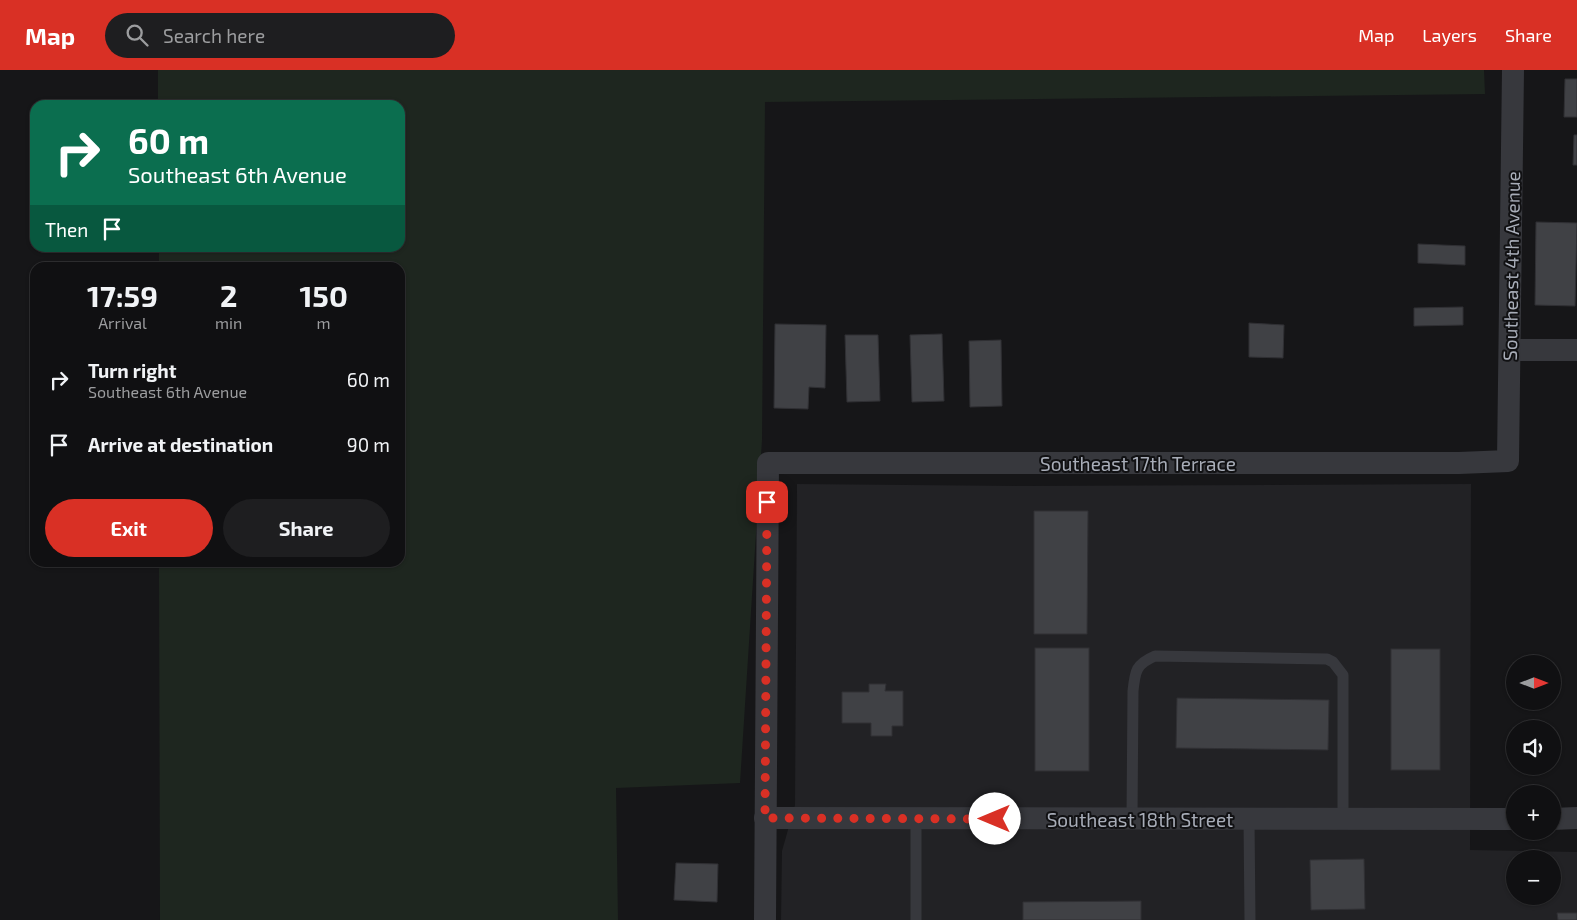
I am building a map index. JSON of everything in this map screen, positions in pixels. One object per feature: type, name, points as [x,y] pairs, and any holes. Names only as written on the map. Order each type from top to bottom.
[{"type":"street","name":"Southeast 4th Avenue","points":[[1508,461],[1513,70]]},
{"type":"street","points":[[1510,350],[1577,350]]},
{"type":"street","name":"Southeast 17th Terrace","points":[[765,818],[768,463],[1459,463],[1508,461]]},
{"type":"street","points":[[765,818],[765,920]]},
{"type":"street","name":"Southeast 18th Street","points":[[765,818],[1506,819]]},
{"type":"street","points":[[1561,819],[1577,818]]},
{"type":"lane","points":[[1132,819],[1134,674],[1138,666],[1146,659],[1155,656],[1327,659],[1333,662],[1343,675],[1343,819]]},
{"type":"lane","points":[[916,819],[916,920]]},
{"type":"lane","points":[[1250,819],[1250,920]]},
{"type":"shaded area","points":[[158,70],[1484,70],[1485,94],[765,102],[762,440],[740,783],[616,788],[618,920],[160,920],[159,567],[405,567],[405,262],[159,262],[159,252],[405,252],[405,100],[158,100]]},
{"type":"shaded area","points":[[797,484],[1021,486],[1471,484],[1470,850],[1506,851],[1506,905],[1561,905],[1561,852],[1577,852],[1577,920],[781,920],[782,851],[795,805]]},
{"type":"building","points":[[1565,79],[1577,79],[1577,117],[1564,117]]},
{"type":"building","points":[[1574,135],[1577,135],[1577,165],[1573,165]]},
{"type":"building","points":[[1536,222],[1577,223],[1575,306],[1535,305]]},
{"type":"building","points":[[1418,244],[1465,246],[1465,265],[1418,263]]},
{"type":"building","points":[[1463,307],[1463,325],[1414,326],[1414,308]]},
{"type":"building","points":[[1249,323],[1284,325],[1283,358],[1249,357]]},
{"type":"building","points":[[775,324],[826,325],[825,388],[809,387],[808,409],[774,408]]},
{"type":"building","points":[[942,334],[944,401],[912,402],[910,335]]},
{"type":"building","points":[[845,335],[878,335],[880,401],[847,402]]},
{"type":"building","points":[[1001,340],[1002,406],[970,407],[969,341]]},
{"type":"building","points":[[1034,511],[1088,511],[1087,634],[1034,634]]},
{"type":"building","points":[[1035,648],[1089,648],[1089,771],[1035,771]]},
{"type":"building","points":[[1391,649],[1440,649],[1440,770],[1391,770]]},
{"type":"building","points":[[869,684],[886,684],[885,691],[903,691],[903,726],[892,726],[892,736],[871,736],[871,723],[842,723],[842,692],[869,692]]},
{"type":"building","points":[[1177,698],[1329,700],[1328,750],[1176,748]]},
{"type":"building","points":[[1364,859],[1365,909],[1311,910],[1310,860]]},
{"type":"building","points":[[676,863],[718,864],[717,902],[674,900]]},
{"type":"building","points":[[1141,901],[1141,920],[1023,920],[1023,902]]},
{"type":"building","points":[[1557,913],[1577,913],[1577,920],[1558,920]]},
{"type":"route","points":[[767,502],[765,818],[995,819]]}]
